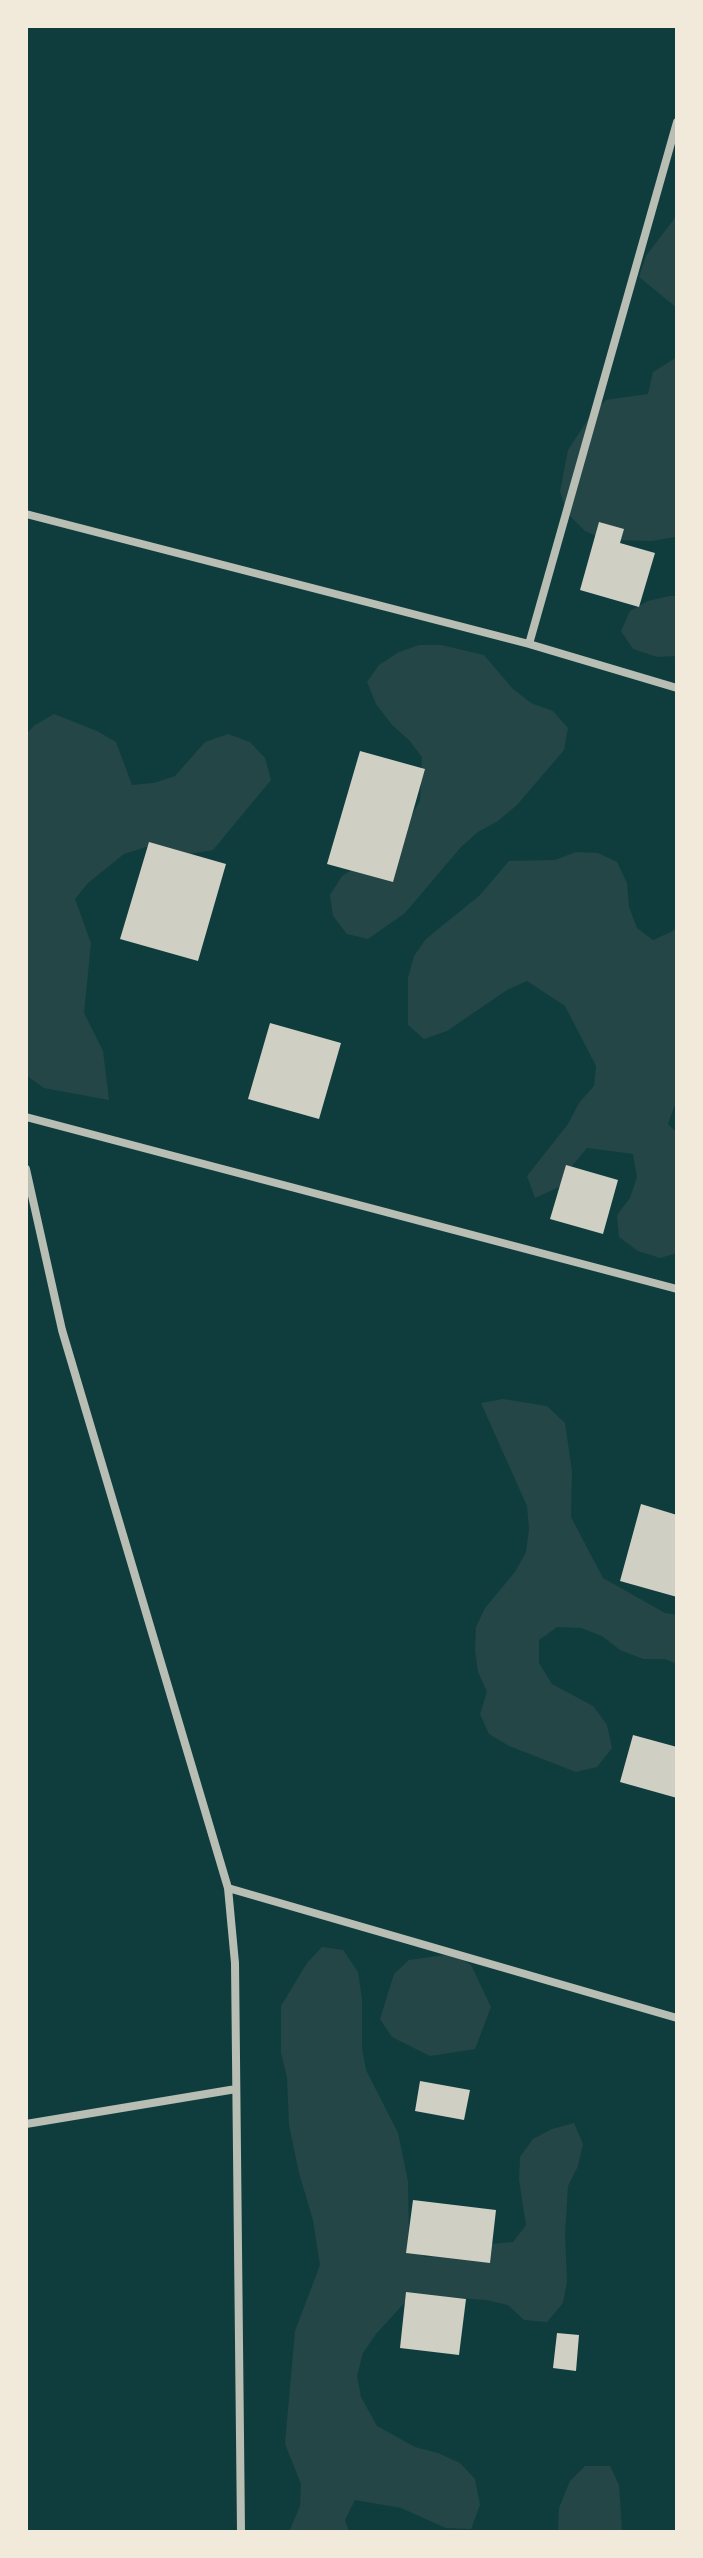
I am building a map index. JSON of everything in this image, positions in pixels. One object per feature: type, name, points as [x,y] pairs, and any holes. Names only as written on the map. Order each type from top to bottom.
[{"type":"street","points":[[529,644],[677,122]]},
{"type":"street","points":[[26,514],[529,644],[677,688]]},
{"type":"street","points":[[26,1117],[677,1289]]},
{"type":"street","points":[[26,1169],[62,1330],[228,1888],[235,1963],[241,2532]]},
{"type":"street","points":[[228,1888],[677,2018]]},
{"type":"street","points":[[26,2124],[236,2089]]},
{"type":"shaded area","points":[[677,215],[677,308],[639,277],[646,256]]},
{"type":"shaded area","points":[[677,357],[675,537],[652,541],[605,540],[585,531],[567,513],[560,492],[568,450],[591,415],[606,400],[648,394],[653,372]]},
{"type":"shaded area","points":[[677,596],[677,656],[657,657],[633,649],[621,631],[630,611],[648,601]]},
{"type":"shaded area","points":[[419,645],[441,645],[484,655],[512,688],[531,703],[553,711],[568,728],[564,750],[517,805],[461,847],[405,913],[368,939],[347,934],[333,916],[330,895],[342,876],[379,853],[409,820],[420,801],[422,757],[376,704],[367,682],[379,665],[399,652]]},
{"type":"shaded area","points":[[54,714],[116,742],[132,785],[154,783],[175,776],[205,742],[228,734],[250,742],[265,758],[271,780],[213,850],[190,854],[169,848],[146,847],[124,854],[88,883],[75,899],[91,943],[84,1013],[103,1051],[109,1100],[44,1088],[26,1075],[26,734]]},
{"type":"shaded area","points":[[576,852],[598,853],[617,862],[627,883],[629,907],[637,928],[653,940],[677,927],[677,1099],[668,1124],[677,1133],[677,1253],[660,1258],[638,1251],[619,1237],[617,1215],[630,1198],[637,1177],[633,1154],[587,1148],[561,1186],[535,1198],[527,1176],[594,1086],[596,1066],[565,1006],[527,981],[507,990],[447,1031],[424,1039],[408,1025],[408,978],[414,956],[426,939],[480,895],[509,861],[555,860]]},
{"type":"shaded area","points":[[503,1399],[547,1406],[565,1423],[572,1471],[571,1517],[603,1578],[665,1613],[677,1615],[677,1664],[665,1659],[643,1659],[581,1628],[557,1627],[539,1640],[539,1663],[552,1684],[593,1706],[607,1725],[612,1748],[597,1767],[576,1772],[509,1746],[489,1734],[480,1714],[487,1692],[478,1672],[476,1627],[485,1608],[515,1572],[526,1552],[529,1529],[527,1506],[481,1403]]},
{"type":"shaded area","points":[[322,1947],[343,1950],[358,1972],[366,2070],[398,2133],[408,2181],[409,2243],[425,2257],[446,2255],[467,2246],[513,2242],[526,2225],[519,2180],[520,2157],[533,2139],[552,2129],[574,2123],[583,2144],[578,2166],[568,2186],[565,2234],[567,2281],[563,2303],[547,2322],[524,2320],[508,2305],[486,2300],[433,2296],[409,2298],[363,2353],[357,2376],[361,2397],[377,2426],[415,2447],[460,2463],[475,2479],[480,2505],[471,2529],[446,2528],[401,2508],[355,2500],[345,2520],[349,2532],[289,2532],[300,2506],[301,2484],[285,2444],[295,2331],[320,2265],[313,2220],[289,2125],[287,2077],[281,2053],[281,2006],[307,1963]]},
{"type":"shaded area","points":[[452,1954],[471,1965],[491,2007],[475,2049],[430,2056],[392,2037],[380,2019],[394,1974],[409,1960]]},
{"type":"shaded area","points":[[585,2466],[610,2466],[619,2485],[622,2532],[558,2532],[559,2508],[570,2481]]},
{"type":"building","points":[[599,522],[624,529],[620,543],[655,553],[639,607],[580,590]]},
{"type":"building","points":[[360,751],[425,769],[393,882],[327,864]]},
{"type":"building","points":[[149,842],[226,864],[198,961],[120,939]]},
{"type":"building","points":[[270,1023],[341,1043],[319,1119],[248,1099]]},
{"type":"building","points":[[566,1165],[618,1180],[603,1234],[550,1219]]},
{"type":"building","points":[[641,1504],[677,1515],[677,1597],[620,1581]]},
{"type":"building","points":[[633,1735],[677,1747],[677,1798],[620,1782]]},
{"type":"building","points":[[420,2081],[470,2090],[464,2120],[415,2111]]},
{"type":"building","points":[[413,2200],[496,2210],[490,2263],[406,2253]]},
{"type":"building","points":[[406,2292],[466,2299],[459,2355],[400,2348]]},
{"type":"building","points":[[557,2333],[579,2335],[576,2371],[553,2368]]}]
